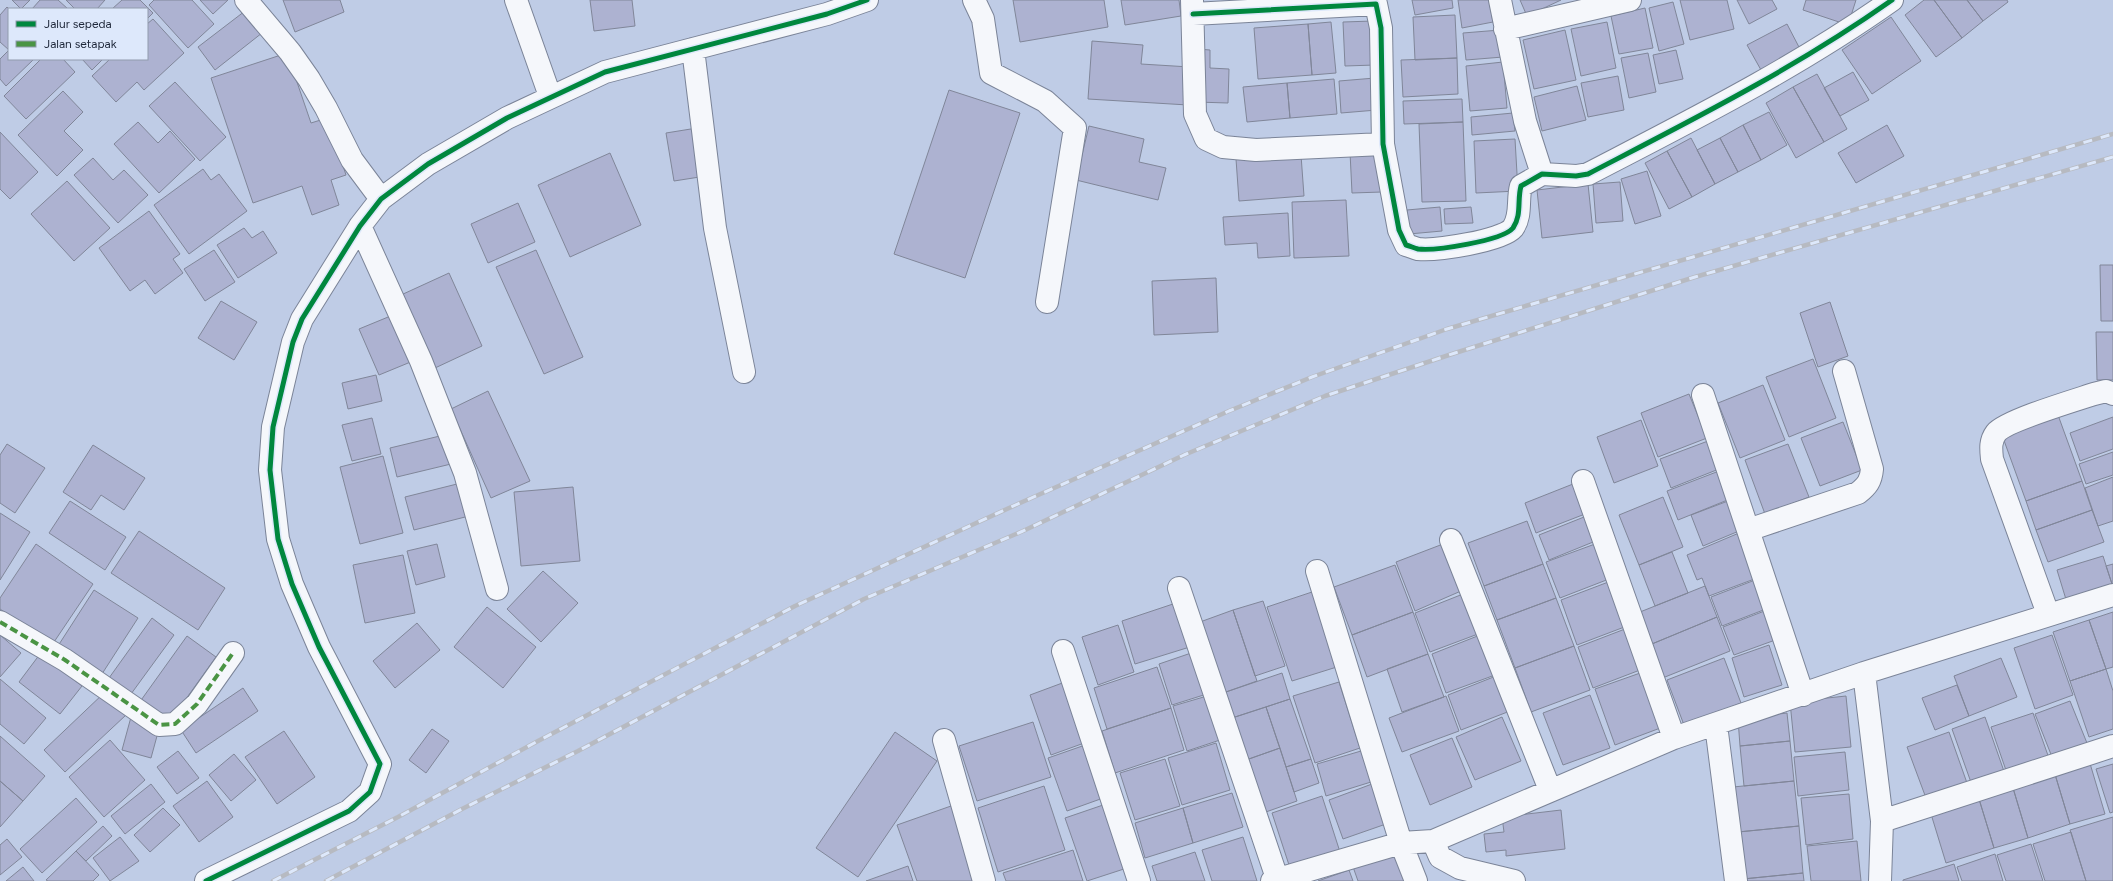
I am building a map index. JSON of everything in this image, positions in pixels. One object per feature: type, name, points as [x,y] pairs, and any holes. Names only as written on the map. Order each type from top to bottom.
[{"type":"street","points":[[246,0],[290,52],[309,79],[326,108],[352,160],[382,199]]},
{"type":"street","points":[[516,0],[550,96]]},
{"type":"street","points":[[206,881],[349,811],[370,792],[380,764],[319,647],[292,584],[278,539],[270,470],[273,427],[293,342],[302,319],[360,226],[382,199],[428,164],[507,118],[550,96],[605,72],[692,49],[826,7],[867,0]]},
{"type":"street","points":[[974,0],[983,19],[991,73],[1045,101],[1075,128],[1047,302]]},
{"type":"street","points":[[1500,0],[1525,121],[1542,174]]},
{"type":"street","points":[[1505,30],[1630,0]]},
{"type":"street","points":[[1383,144],[1256,150],[1223,147],[1206,139],[1195,114],[1193,7],[1376,4],[1382,28],[1383,144],[1399,230],[1406,245],[1417,249],[1431,249],[1482,242],[1511,230],[1517,221],[1521,186],[1542,174],[1576,176],[1588,174],[1740,95],[1850,29],[1892,0]]},
{"type":"street","points":[[692,49],[715,228],[744,372]]},
{"type":"street","points":[[360,226],[421,361],[465,473],[497,589]]},
{"type":"street","points":[[1748,530],[1858,493],[1869,483],[1872,469],[1844,371]]},
{"type":"street","points":[[2048,614],[1992,459],[1991,442],[1997,432],[2014,423],[2094,394],[2106,391],[2113,394]]},
{"type":"street","points":[[1703,396],[1803,695]]},
{"type":"street","points":[[1584,481],[1674,738]]},
{"type":"street","points":[[1451,540],[1550,790]]},
{"type":"street","points":[[1317,571],[1401,843],[1416,881]]},
{"type":"street","points":[[1179,588],[1275,880],[1401,843],[1433,841],[1674,738],[2048,614],[2113,595]]},
{"type":"street","points":[[0,622],[65,660],[159,725],[175,724],[197,704],[233,653]]},
{"type":"street","points":[[1063,651],[1139,881]]},
{"type":"street","points":[[1864,674],[1882,821],[1880,881]]},
{"type":"street","points":[[1716,725],[1736,881]]},
{"type":"street","points":[[944,740],[984,881]]},
{"type":"street","points":[[1882,821],[2113,746]]},
{"type":"street","points":[[1433,841],[1440,857],[1460,868],[1514,881]]},
{"type":"building","points":[[12,0],[30,0],[22,8],[20,8]]},
{"type":"building","points":[[40,0],[58,0],[67,8],[33,8]]},
{"type":"building","points":[[66,0],[105,0],[98,8],[74,8]]},
{"type":"building","points":[[122,0],[140,0],[148,8],[113,8]]},
{"type":"building","points":[[154,0],[192,0],[214,24],[188,48],[149,5]]},
{"type":"building","points":[[200,0],[228,0],[213,14]]},
{"type":"building","points":[[283,0],[340,0],[344,12],[295,32]]},
{"type":"building","points":[[590,0],[632,0],[635,26],[594,31]]},
{"type":"building","points":[[1013,0],[1104,0],[1108,27],[1020,42]]},
{"type":"building","points":[[1121,0],[1179,0],[1181,16],[1125,25]]},
{"type":"building","points":[[1412,0],[1452,0],[1453,8],[1415,15]]},
{"type":"building","points":[[1458,0],[1489,0],[1493,22],[1462,28]]},
{"type":"building","points":[[1520,0],[1561,0],[1527,16]]},
{"type":"building","points":[[1680,0],[1727,0],[1734,29],[1690,40]]},
{"type":"building","points":[[1737,0],[1772,0],[1777,9],[1749,24]]},
{"type":"building","points":[[1806,0],[1856,0],[1848,25],[1803,10]]},
{"type":"building","points":[[1924,0],[1934,0],[1962,38],[1936,57],[1905,15]]},
{"type":"building","points":[[1934,0],[1967,0],[1983,21],[1962,38]]},
{"type":"building","points":[[1967,0],[2007,0],[2008,2],[1983,21]]},
{"type":"building","points":[[1673,2],[1684,44],[1659,51],[1649,8]]},
{"type":"building","points":[[7,7],[8,8],[8,49],[0,42],[0,15]]},
{"type":"building","points":[[148,8],[153,13],[148,18]]},
{"type":"building","points":[[1645,8],[1653,48],[1619,54],[1611,16]]},
{"type":"building","points":[[245,11],[262,33],[215,70],[198,47]]},
{"type":"building","points":[[1455,15],[1457,58],[1415,60],[1413,17]]},
{"type":"building","points":[[1891,17],[1921,61],[1872,94],[1842,50]]},
{"type":"building","points":[[153,19],[184,53],[144,90],[137,82],[116,102],[92,76],[109,60],[148,60],[148,23]]},
{"type":"building","points":[[1373,21],[1375,65],[1345,66],[1343,22]]},
{"type":"building","points":[[1331,22],[1336,73],[1312,75],[1308,24]]},
{"type":"building","points":[[1607,22],[1616,68],[1581,76],[1571,29]]},
{"type":"building","points":[[1308,24],[1312,75],[1258,79],[1254,28]]},
{"type":"building","points":[[1787,24],[1800,49],[1761,70],[1747,45]]},
{"type":"building","points":[[1500,30],[1503,57],[1466,60],[1463,33]]},
{"type":"building","points":[[1565,30],[1576,80],[1534,89],[1523,40]]},
{"type":"building","points":[[1092,41],[1143,45],[1141,64],[1190,67],[1188,105],[1088,99]]},
{"type":"building","points":[[1198,49],[1210,50],[1210,68],[1229,69],[1228,103],[1196,102]]},
{"type":"building","points":[[1676,50],[1683,79],[1659,84],[1653,55]]},
{"type":"building","points":[[8,51],[8,60],[33,60],[6,86],[0,79],[0,59]]},
{"type":"building","points":[[287,53],[311,123],[327,118],[346,175],[331,180],[339,205],[312,215],[302,186],[253,203],[211,78]]},
{"type":"building","points":[[1648,53],[1656,92],[1629,98],[1621,58]]},
{"type":"building","points":[[1457,58],[1458,94],[1403,97],[1401,60]]},
{"type":"building","points":[[40,60],[64,60],[75,72],[26,119],[4,96]]},
{"type":"building","points":[[83,60],[102,60],[92,70]]},
{"type":"building","points":[[1503,62],[1507,108],[1470,111],[1466,66]]},
{"type":"building","points":[[1853,72],[1869,100],[1840,116],[1824,88]]},
{"type":"building","points":[[1817,74],[1847,129],[1824,142],[1793,87]]},
{"type":"building","points":[[1618,76],[1624,110],[1588,117],[1581,83]]},
{"type":"building","points":[[1375,78],[1377,110],[1341,113],[1339,81]]},
{"type":"building","points":[[1334,79],[1337,114],[1290,118],[1287,83]]},
{"type":"building","points":[[175,82],[226,137],[200,161],[149,106]]},
{"type":"building","points":[[1287,83],[1290,118],[1247,122],[1243,87]]},
{"type":"building","points":[[1577,86],[1586,120],[1542,131],[1534,97]]},
{"type":"building","points":[[1793,87],[1824,142],[1796,158],[1766,103]]},
{"type":"building","points":[[949,90],[1020,113],[965,278],[894,254]]},
{"type":"building","points":[[63,91],[83,112],[64,131],[83,150],[57,176],[18,135]]},
{"type":"building","points":[[1462,99],[1463,122],[1404,124],[1403,101]]},
{"type":"building","points":[[1769,112],[1787,145],[1761,160],[1743,125]]},
{"type":"building","points":[[1513,113],[1515,131],[1472,135],[1471,117]]},
{"type":"building","points":[[138,122],[158,143],[170,131],[195,159],[159,193],[114,144]]},
{"type":"building","points":[[1463,122],[1466,201],[1422,202],[1419,124]]},
{"type":"building","points":[[1743,125],[1761,160],[1738,172],[1720,138]]},
{"type":"building","points":[[1887,125],[1904,156],[1856,183],[1838,153]]},
{"type":"building","points":[[1089,126],[1144,139],[1139,162],[1166,168],[1158,200],[1076,180]]},
{"type":"building","points":[[697,128],[706,176],[674,181],[666,133]]},
{"type":"building","points":[[0,132],[38,172],[10,199],[0,189]]},
{"type":"building","points":[[1691,138],[1715,184],[1692,197],[1667,151]]},
{"type":"building","points":[[1720,138],[1738,172],[1715,184],[1697,150]]},
{"type":"building","points":[[1515,139],[1518,191],[1476,193],[1474,141]]},
{"type":"building","points":[[1380,151],[1382,192],[1352,193],[1350,152]]},
{"type":"building","points":[[1667,151],[1692,197],[1669,209],[1645,163]]},
{"type":"building","points":[[610,153],[641,225],[570,257],[538,185]]},
{"type":"building","points":[[1301,155],[1304,196],[1239,201],[1236,159]]},
{"type":"building","points":[[93,158],[113,180],[124,170],[148,195],[118,223],[74,175]]},
{"type":"building","points":[[203,169],[211,180],[219,174],[247,211],[189,254],[154,205]]},
{"type":"building","points":[[1647,171],[1661,216],[1635,224],[1621,179]]},
{"type":"building","points":[[67,181],[110,228],[74,261],[31,214]]},
{"type":"building","points":[[1620,182],[1623,221],[1596,223],[1593,184]]},
{"type":"building","points":[[1588,184],[1593,232],[1542,238],[1537,190]]},
{"type":"building","points":[[1346,200],[1349,256],[1294,258],[1292,202]]},
{"type":"building","points":[[518,203],[535,242],[488,263],[471,224]]},
{"type":"building","points":[[1440,207],[1442,231],[1409,234],[1407,210]]},
{"type":"building","points":[[1471,207],[1473,223],[1445,224],[1444,209]]},
{"type":"building","points":[[149,211],[180,254],[173,259],[183,273],[155,294],[145,280],[130,291],[99,248]]},
{"type":"building","points":[[1288,213],[1290,256],[1258,258],[1257,243],[1225,245],[1223,217]]},
{"type":"building","points":[[244,228],[252,238],[263,231],[277,253],[238,278],[217,245]]},
{"type":"building","points":[[214,250],[235,282],[205,301],[184,269]]},
{"type":"building","points":[[536,250],[583,357],[544,374],[496,267]]},
{"type":"building","points":[[2100,265],[2113,265],[2113,321],[2101,321]]},
{"type":"building","points":[[449,273],[482,346],[435,368],[401,295]]},
{"type":"building","points":[[1216,278],[1218,332],[1154,335],[1152,281]]},
{"type":"building","points":[[221,301],[257,322],[234,360],[198,338]]},
{"type":"building","points":[[1830,302],[1848,356],[1818,367],[1800,313]]},
{"type":"building","points":[[393,315],[413,361],[379,375],[359,329]]},
{"type":"building","points":[[2096,332],[2113,332],[2113,380],[2097,380]]},
{"type":"building","points":[[1813,359],[1836,418],[1789,437],[1766,377]]},
{"type":"building","points":[[376,375],[382,401],[348,409],[342,383]]},
{"type":"building","points":[[1763,385],[1785,440],[1740,458],[1718,403]]},
{"type":"building","points":[[488,391],[530,481],[491,498],[451,409]]},
{"type":"building","points":[[1689,394],[1707,438],[1658,457],[1641,413]]},
{"type":"building","points":[[2058,415],[2082,481],[2026,501],[2002,435]]},
{"type":"building","points":[[2113,417],[2113,449],[2080,461],[2070,433]]},
{"type":"building","points":[[372,418],[381,454],[352,461],[342,425]]},
{"type":"building","points":[[1641,420],[1658,466],[1614,483],[1597,437]]},
{"type":"building","points":[[1843,422],[1862,470],[1820,486],[1801,438]]},
{"type":"building","points":[[444,435],[451,464],[397,477],[390,448]]},
{"type":"building","points":[[1708,441],[1719,469],[1671,488],[1660,459]]},
{"type":"building","points":[[7,444],[45,468],[15,513],[0,503],[0,455]]},
{"type":"building","points":[[1788,444],[1809,497],[1765,514],[1745,460]]},
{"type":"building","points":[[93,445],[145,478],[124,510],[101,495],[91,510],[63,492]]},
{"type":"building","points":[[2113,452],[2113,475],[2086,484],[2079,464]]},
{"type":"building","points":[[383,456],[403,533],[360,544],[340,467]]},
{"type":"building","points":[[1719,471],[1730,499],[1678,520],[1667,491]]},
{"type":"building","points":[[2113,477],[2113,521],[2098,526],[2085,488]]},
{"type":"building","points":[[2082,481],[2092,510],[2036,530],[2026,501]]},
{"type":"building","points":[[461,483],[469,516],[414,530],[405,497]]},
{"type":"building","points":[[1573,484],[1585,514],[1536,533],[1525,503]]},
{"type":"building","points":[[573,487],[580,561],[521,566],[514,492]]},
{"type":"building","points":[[1663,497],[1683,547],[1639,565],[1619,515]]},
{"type":"building","points":[[70,501],[126,537],[105,570],[49,533]]},
{"type":"building","points":[[1728,501],[1739,531],[1703,546],[1691,515]]},
{"type":"building","points":[[2092,510],[2104,542],[2048,562],[2036,530]]},
{"type":"building","points":[[0,513],[30,532],[0,580]]},
{"type":"building","points":[[1589,515],[1598,540],[1549,560],[1539,535]]},
{"type":"building","points":[[1527,521],[1543,564],[1484,586],[1468,543]]},
{"type":"building","points":[[139,531],[225,588],[198,630],[111,573]]},
{"type":"building","points":[[1739,533],[1757,578],[1709,596],[1702,578],[1697,580],[1687,555]]},
{"type":"building","points":[[36,544],[93,584],[52,645],[0,609],[0,598]]},
{"type":"building","points":[[437,544],[445,577],[416,585],[407,551]]},
{"type":"building","points":[[1443,544],[1461,591],[1415,611],[1396,562]]},
{"type":"building","points":[[1595,544],[1609,579],[1560,598],[1546,562]]},
{"type":"building","points":[[1672,552],[1688,593],[1655,606],[1639,565]]},
{"type":"building","points":[[403,555],[415,613],[365,623],[353,565]]},
{"type":"building","points":[[2103,556],[2113,587],[2068,606],[2057,570]]},
{"type":"building","points":[[1543,564],[1556,598],[1497,620],[1484,586]]},
{"type":"building","points":[[2113,564],[2113,587],[2106,566]]},
{"type":"building","points":[[1395,565],[1413,612],[1352,635],[1334,587]]},
{"type":"building","points":[[543,571],[578,603],[541,642],[507,609]]},
{"type":"building","points":[[1755,580],[1766,609],[1722,626],[1711,597]]},
{"type":"building","points":[[1611,581],[1627,626],[1577,645],[1561,600]]},
{"type":"building","points":[[1705,586],[1717,617],[1647,646],[1635,614]]},
{"type":"building","points":[[94,590],[138,618],[100,677],[56,649]]},
{"type":"building","points":[[1315,591],[1340,666],[1292,681],[1267,607]]},
{"type":"building","points":[[1463,594],[1478,634],[1430,652],[1415,613]]},
{"type":"building","points":[[1556,598],[1574,646],[1515,668],[1497,620]]},
{"type":"building","points":[[1263,601],[1285,666],[1255,676],[1233,610]]},
{"type":"building","points":[[1179,602],[1193,646],[1135,664],[1122,621]]},
{"type":"building","points":[[487,607],[536,647],[503,688],[454,647]]},
{"type":"building","points":[[1233,610],[1257,681],[1223,693],[1200,622]]},
{"type":"building","points":[[1767,610],[1778,639],[1734,655],[1723,627]]},
{"type":"building","points":[[1413,612],[1428,654],[1367,677],[1352,635]]},
{"type":"building","points":[[2113,612],[2113,667],[2106,669],[2089,620]]},
{"type":"building","points":[[1717,617],[1730,651],[1660,679],[1647,646]]},
{"type":"building","points":[[152,618],[174,635],[131,694],[109,678]]},
{"type":"building","points":[[2089,620],[2106,669],[2070,681],[2053,632]]},
{"type":"building","points":[[417,623],[440,650],[395,688],[373,661]]},
{"type":"building","points":[[1118,625],[1134,672],[1098,685],[1082,637]]},
{"type":"building","points":[[1625,629],[1640,670],[1593,688],[1578,647]]},
{"type":"building","points":[[0,635],[21,653],[0,677]]},
{"type":"building","points":[[1480,635],[1495,675],[1446,693],[1432,654]]},
{"type":"building","points":[[2052,635],[2073,695],[2035,709],[2014,648]]},
{"type":"building","points":[[187,636],[216,657],[168,724],[139,703]]},
{"type":"building","points":[[1769,645],[1782,685],[1744,697],[1732,658]]},
{"type":"building","points":[[1574,646],[1590,690],[1531,712],[1515,668]]},
{"type":"building","points":[[1197,651],[1210,693],[1172,705],[1159,664]]},
{"type":"building","points":[[40,654],[82,686],[60,714],[19,682]]},
{"type":"building","points":[[1428,654],[1444,697],[1402,712],[1387,669]]},
{"type":"building","points":[[1724,658],[1741,703],[1684,725],[1667,680]]},
{"type":"building","points":[[2001,658],[2017,697],[1969,716],[1954,676]]},
{"type":"building","points":[[1157,667],[1171,708],[1107,729],[1094,688]]},
{"type":"building","points":[[2106,669],[2113,691],[2113,729],[2089,737],[2070,681]]},
{"type":"building","points":[[1643,672],[1663,727],[1615,745],[1595,689]]},
{"type":"building","points":[[1282,673],[1290,699],[1232,718],[1223,693]]},
{"type":"building","points":[[1496,676],[1510,711],[1461,730],[1448,695]]},
{"type":"building","points":[[0,679],[46,718],[24,744],[0,724]]},
{"type":"building","points":[[1065,682],[1087,742],[1051,755],[1030,695]]},
{"type":"building","points":[[1339,682],[1360,748],[1315,763],[1293,696]]},
{"type":"building","points":[[1957,685],[1969,716],[1935,730],[1922,698]]},
{"type":"building","points":[[243,688],[258,711],[196,753],[181,730]]},
{"type":"building","points":[[105,692],[126,715],[65,772],[44,750]]},
{"type":"building","points":[[1590,695],[1610,748],[1563,765],[1543,713]]},
{"type":"building","points":[[1207,696],[1220,740],[1187,751],[1173,706]]},
{"type":"building","points":[[1446,696],[1459,731],[1402,752],[1389,718]]},
{"type":"building","points":[[1846,696],[1851,747],[1795,752],[1790,702]]},
{"type":"building","points":[[1290,699],[1311,759],[1286,767],[1266,707]]},
{"type":"building","points":[[2070,701],[2089,748],[2054,762],[2035,714]]},
{"type":"building","points":[[1266,707],[1280,748],[1246,760],[1232,718]]},
{"type":"building","points":[[1171,708],[1184,750],[1115,773],[1102,731]]},
{"type":"building","points":[[1787,713],[1790,741],[1740,746],[1738,719]]},
{"type":"building","points":[[2033,713],[2051,764],[2009,779],[1991,727]]},
{"type":"building","points":[[131,717],[160,725],[151,758],[122,750]]},
{"type":"building","points":[[1502,717],[1521,761],[1475,780],[1456,737]]},
{"type":"building","points":[[1985,717],[2006,777],[1973,788],[1952,729]]},
{"type":"building","points":[[1033,722],[1051,777],[977,801],[959,746]]},
{"type":"building","points":[[432,729],[449,741],[426,773],[409,760]]},
{"type":"building","points":[[284,731],[315,777],[277,804],[245,757]]},
{"type":"building","points":[[895,732],[937,761],[858,877],[816,848]]},
{"type":"building","points":[[1949,732],[1967,783],[1926,798],[1907,747]]},
{"type":"building","points":[[0,736],[45,776],[23,801],[0,781]]},
{"type":"building","points":[[1452,738],[1472,787],[1430,805],[1410,755]]},
{"type":"building","points":[[110,740],[145,780],[104,817],[69,777]]},
{"type":"building","points":[[1790,741],[1794,781],[1744,786],[1740,746]]},
{"type":"building","points":[[1216,743],[1230,790],[1182,805],[1168,758]]},
{"type":"building","points":[[1088,744],[1106,797],[1067,811],[1048,758]]},
{"type":"building","points":[[1280,748],[1297,801],[1263,813],[1246,760]]},
{"type":"building","points":[[178,751],[199,778],[177,794],[157,767]]},
{"type":"building","points":[[1361,751],[1371,782],[1326,796],[1317,764]]},
{"type":"building","points":[[1845,752],[1849,790],[1798,796],[1794,757]]},
{"type":"building","points":[[234,754],[256,780],[231,801],[209,775]]},
{"type":"building","points":[[1165,759],[1180,806],[1135,820],[1120,773]]},
{"type":"building","points":[[1311,759],[1319,783],[1294,792],[1286,767]]},
{"type":"building","points":[[2089,760],[2105,814],[2070,824],[2054,771]]},
{"type":"building","points":[[2113,764],[2113,812],[2110,813],[2096,769]]},
{"type":"building","points":[[2054,771],[2070,824],[2028,838],[2013,788]]},
{"type":"building","points":[[0,781],[23,801],[0,827]]},
{"type":"building","points":[[207,781],[233,817],[199,842],[173,806]]},
{"type":"building","points":[[1794,781],[1799,826],[1738,832],[1733,787]]},
{"type":"building","points":[[151,784],[165,802],[125,834],[111,816]]},
{"type":"building","points":[[1372,784],[1386,824],[1343,839],[1329,800]]},
{"type":"building","points":[[1044,786],[1065,850],[998,872],[978,808]]},
{"type":"building","points":[[2013,788],[2028,838],[1994,848],[1979,799]]},
{"type":"building","points":[[1232,793],[1243,827],[1193,843],[1183,808]]},
{"type":"building","points":[[1849,794],[1853,839],[1806,845],[1801,798]]},
{"type":"building","points":[[1322,796],[1340,852],[1290,868],[1272,813]]},
{"type":"building","points":[[76,798],[97,822],[42,873],[20,849]]},
{"type":"building","points":[[1979,799],[1994,848],[1946,863],[1931,814]]},
{"type":"building","points":[[1106,804],[1127,868],[1087,881],[1065,818]]},
{"type":"building","points":[[951,806],[977,881],[917,881],[897,825]]},
{"type":"building","points":[[163,808],[180,825],[150,852],[134,835]]},
{"type":"building","points":[[1183,808],[1193,843],[1145,858],[1135,823]]},
{"type":"building","points":[[1561,810],[1565,849],[1506,856],[1506,850],[1486,852],[1484,834],[1504,832],[1502,817]]},
{"type":"building","points":[[2113,817],[2113,881],[2086,881],[2070,830]]},
{"type":"building","points":[[103,826],[112,836],[86,861],[76,851]]},
{"type":"building","points":[[1799,826],[1803,873],[1743,879],[1738,832]]},
{"type":"building","points":[[2071,832],[2086,881],[2045,881],[2033,844]]},
{"type":"building","points":[[120,837],[139,861],[110,881],[93,858]]},
{"type":"building","points":[[1243,837],[1257,881],[1212,881],[1202,850]]},
{"type":"building","points":[[7,839],[22,857],[0,875],[0,845]]},
{"type":"building","points":[[1857,841],[1861,881],[1811,881],[1807,846]]},
{"type":"building","points":[[2031,844],[2043,881],[2006,881],[1997,855]]},
{"type":"building","points":[[1394,848],[1407,881],[1358,881],[1352,864]]},
{"type":"building","points":[[1073,850],[1083,881],[1006,881],[1003,873]]},
{"type":"building","points":[[76,851],[99,875],[93,881],[46,880]]},
{"type":"building","points":[[1195,852],[1205,881],[1157,881],[1152,866]]},
{"type":"building","points":[[1995,854],[2003,881],[1962,881],[1957,867]]},
{"type":"building","points":[[1954,864],[1959,881],[1903,881],[1903,880]]},
{"type":"building","points":[[908,866],[913,881],[866,881]]},
{"type":"building","points":[[23,867],[34,881],[6,881]]},
{"type":"building","points":[[1349,870],[1353,881],[1318,881]]},
{"type":"building","points":[[1803,873],[1804,881],[1743,881],[1743,879]]},
{"type":"railway","points":[[273,881],[398,817],[538,741],[795,606],[1020,503],[1229,411],[1312,377],[1447,329],[2113,134]]},
{"type":"railway","points":[[326,881],[462,809],[578,751],[864,599],[1023,531],[1184,455],[1325,396],[1695,277],[2113,157]]},
{"type":"marked path","points":[[0,622],[65,660],[159,725],[175,724],[197,704],[233,653]]},
{"type":"cycle path","points":[[206,881],[349,811],[370,792],[380,764],[319,647],[292,584],[278,539],[270,470],[273,427],[293,342],[302,319],[360,226],[381,199],[428,164],[507,118],[605,72],[827,14],[867,0]]},
{"type":"cycle path","points":[[1193,14],[1376,4],[1381,28],[1383,144],[1399,230],[1406,245],[1418,249],[1427,249],[1453,247],[1483,241],[1506,233],[1513,228],[1516,223],[1521,186],[1542,174],[1576,176],[1588,174],[1705,113],[1781,71],[1856,25],[1892,0]]}]
